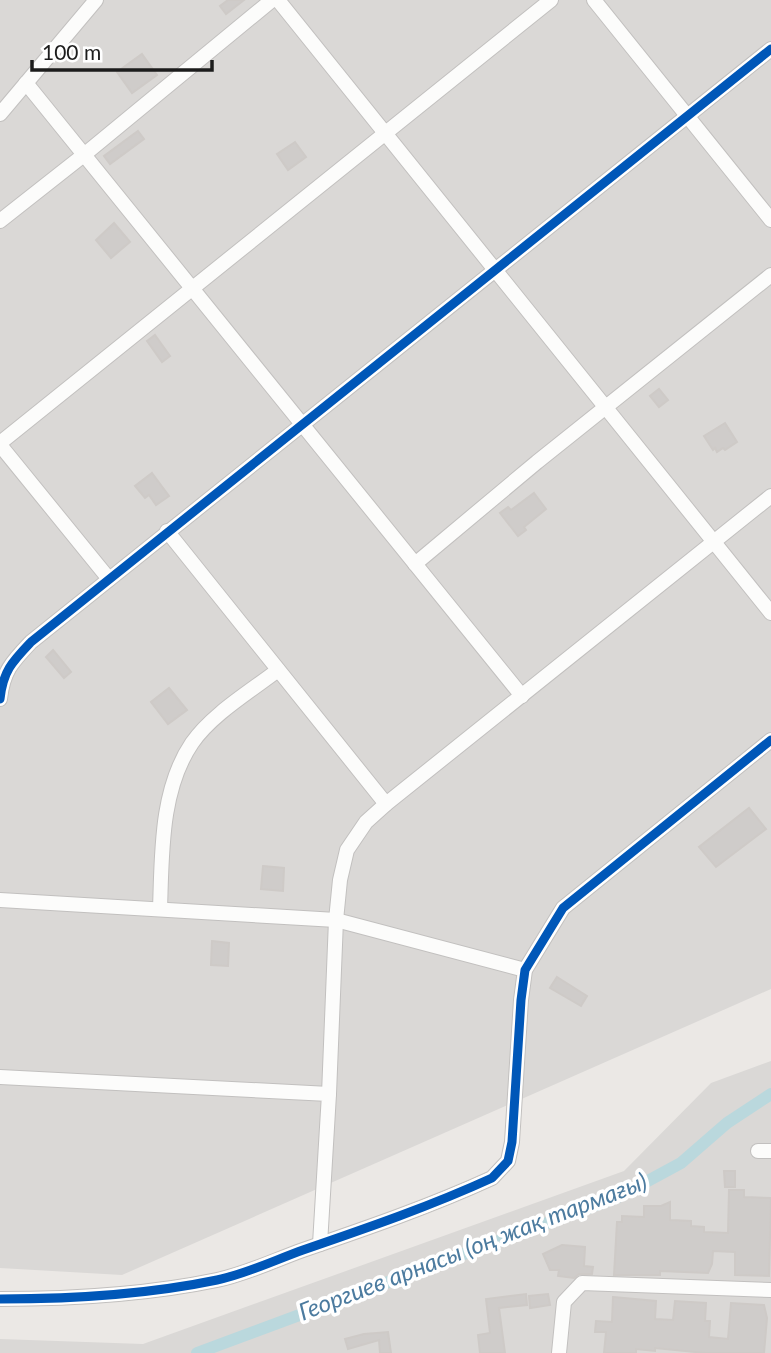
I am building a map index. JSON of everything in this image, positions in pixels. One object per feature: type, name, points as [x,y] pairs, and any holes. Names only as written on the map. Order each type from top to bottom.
[{"type":"street","points":[[0,114],[96,0]]},
{"type":"street","points":[[0,221],[272,0]]},
{"type":"street","points":[[278,0],[771,613]]},
{"type":"street","points":[[109,579],[0,444],[551,0]]},
{"type":"street","points":[[594,0],[771,220]]},
{"type":"street","points":[[0,699],[2,681],[9,664],[31,642],[771,49]]},
{"type":"street","points":[[26,83],[522,696]]},
{"type":"street","points":[[415,564],[771,275]]},
{"type":"street","points":[[320,1244],[336,920],[340,880],[347,850],[366,822],[386,804],[771,496]]},
{"type":"street","points":[[167,531],[386,804]]},
{"type":"street","points":[[160,909],[162,856],[168,808],[180,764],[193,741],[223,712],[278,670]]},
{"type":"street","points":[[0,1299],[65,1299],[163,1290],[221,1279],[320,1244],[497,1174],[508,1161],[512,1142],[525,970],[563,908],[771,740]]},
{"type":"street","points":[[0,900],[336,920],[525,970]]},
{"type":"street","points":[[0,1077],[329,1094]]},
{"type":"street","points":[[559,1353],[564,1301],[582,1283],[771,1290]]},
{"type":"shaded area","points":[[0,0],[771,0],[771,989],[122,1275],[0,1268]]},
{"type":"shaded area","points":[[771,1061],[771,1353],[0,1353],[0,1339],[143,1344],[624,1171],[711,1083]]},
{"type":"building","points":[[228,0],[244,0],[226,14],[220,6]]},
{"type":"building","points":[[142,54],[157,75],[132,93],[117,72]]},
{"type":"building","points":[[138,131],[144,139],[110,164],[104,156]]},
{"type":"building","points":[[295,142],[306,157],[288,170],[277,154]]},
{"type":"building","points":[[114,223],[130,242],[111,258],[96,240]]},
{"type":"building","points":[[155,335],[170,356],[162,362],[147,341]]},
{"type":"building","points":[[659,389],[668,400],[659,407],[650,396]]},
{"type":"building","points":[[725,423],[737,442],[717,452],[704,436]]},
{"type":"building","points":[[152,473],[169,496],[156,505],[149,495],[145,498],[135,486]]},
{"type":"building","points":[[534,493],[546,509],[524,527],[526,530],[518,536],[500,513],[508,507],[511,510]]},
{"type":"building","points":[[53,650],[71,672],[64,678],[46,657]]},
{"type":"building","points":[[169,688],[187,710],[168,724],[151,702]]},
{"type":"building","points":[[749,808],[766,829],[716,867],[699,847]]},
{"type":"building","points":[[263,866],[284,868],[283,891],[261,889]]},
{"type":"building","points":[[212,941],[229,943],[228,966],[211,965]]},
{"type":"building","points":[[557,977],[587,996],[581,1006],[550,988]]},
{"type":"building","points":[[724,1171],[735,1171],[735,1187],[725,1187]]},
{"type":"building","points":[[729,1190],[744,1190],[744,1197],[771,1198],[769,1276],[735,1275],[735,1252],[713,1251],[708,1273],[660,1271],[660,1275],[614,1275],[617,1222],[622,1222],[622,1216],[644,1217],[644,1206],[661,1206],[670,1202],[670,1220],[691,1221],[691,1226],[704,1227],[704,1232],[728,1233]]},
{"type":"building","points":[[562,1245],[585,1247],[584,1266],[593,1267],[592,1274],[579,1274],[574,1278],[558,1276],[559,1270],[550,1270],[543,1254]]},
{"type":"building","points":[[526,1294],[527,1305],[499,1308],[505,1353],[480,1353],[478,1335],[490,1333],[486,1299]]},
{"type":"building","points":[[548,1294],[550,1305],[530,1308],[529,1296]]},
{"type":"building","points":[[613,1297],[656,1301],[655,1319],[673,1320],[675,1301],[706,1303],[705,1321],[710,1321],[709,1337],[728,1339],[731,1303],[764,1305],[767,1318],[764,1353],[705,1353],[655,1348],[655,1351],[636,1349],[636,1353],[604,1353],[606,1332],[595,1332],[596,1321],[612,1322]]},
{"type":"building","points":[[388,1332],[391,1353],[380,1353],[379,1340],[348,1349],[345,1339],[364,1334]]},
{"type":"waterway","name":"Георгиев арнасы (оң жақ тармағы)","points":[[197,1353],[620,1196],[681,1163],[727,1123],[771,1094]]},
{"type":"cycle path","points":[[0,699],[3,681],[10,667],[31,642],[771,49]]},
{"type":"cycle path","points":[[0,1299],[136,1293],[228,1277],[399,1216],[492,1178],[508,1161],[512,1142],[525,970],[563,908],[771,740]]}]
